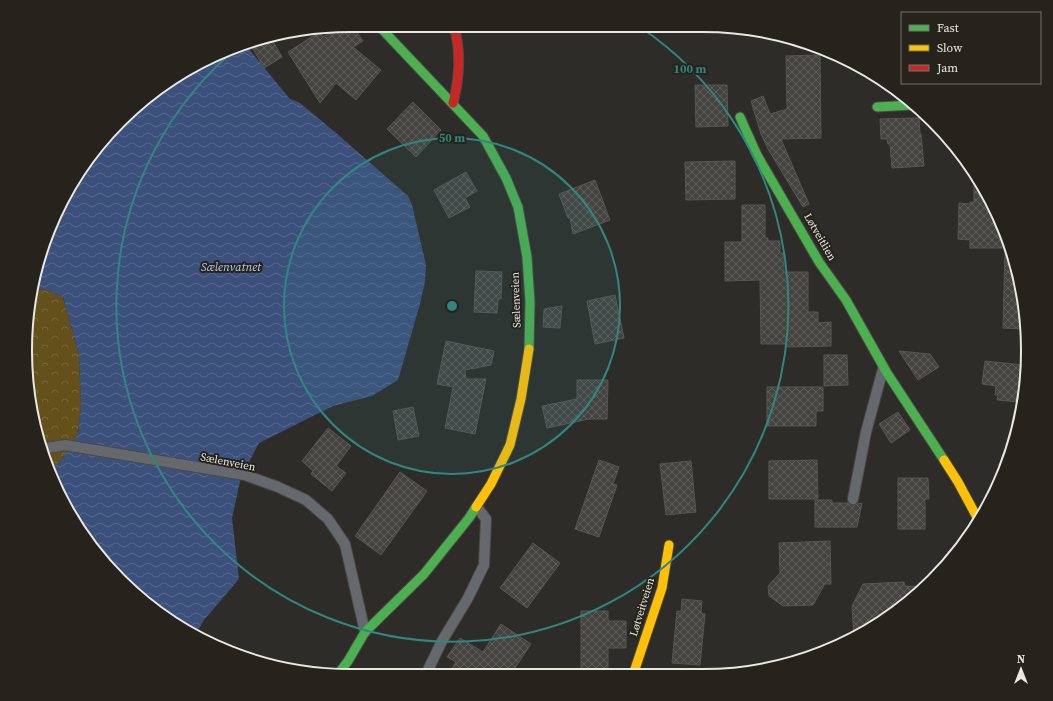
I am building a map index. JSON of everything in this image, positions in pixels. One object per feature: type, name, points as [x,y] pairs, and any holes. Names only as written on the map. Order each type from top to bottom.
[{"type":"street","name":"Sælenveien","points":[[342,669],[365,632],[424,574],[469,518],[491,484],[510,445],[529,351],[530,302],[527,258],[521,222],[514,197],[506,178],[483,136],[385,32]]},
{"type":"street","points":[[453,103],[457,88],[459,52],[456,32]]},
{"type":"street","points":[[877,107],[906,105]]},
{"type":"street","name":"Løtveitlien","points":[[740,117],[757,155],[819,262],[846,300],[887,373],[958,482],[975,514]]},
{"type":"street","name":"Løtveitveien","points":[[635,669],[662,588],[669,545]]},
{"type":"lane","points":[[853,499],[866,432],[884,366]]},
{"type":"lane","name":"Sælenveien","points":[[48,448],[65,445],[245,475],[278,486],[306,500],[328,519],[344,544],[365,632]]},
{"type":"lane","points":[[428,669],[442,641],[468,598],[484,565],[486,519],[477,507]]},
{"type":"green space","points":[[38,289],[46,290],[63,297],[79,355],[81,405],[78,434],[59,463],[54,466],[49,453],[38,413],[35,392],[32,350]]},
{"type":"water","name":"Sælenvatnet","points":[[249,49],[290,99],[300,103],[408,196],[412,205],[426,265],[425,282],[420,304],[398,380],[372,396],[333,406],[259,443],[241,477],[232,518],[239,579],[204,620],[198,630],[174,615],[140,590],[111,561],[75,510],[56,472],[54,466],[59,463],[78,434],[81,405],[79,355],[63,297],[46,290],[38,289],[38,288],[56,229],[75,191],[111,140],[140,111],[174,86],[210,65]]},
{"type":"building","points":[[357,32],[363,41],[353,47],[381,70],[356,100],[336,83],[320,103],[288,52],[315,34],[321,34],[323,37],[329,33]]},
{"type":"building","points":[[273,42],[282,57],[264,68],[252,48]]},
{"type":"building","points":[[820,55],[821,138],[781,139],[809,204],[803,207],[768,149],[761,134],[751,101],[763,96],[770,114],[787,109],[786,56]]},
{"type":"building","points":[[695,85],[727,85],[728,126],[696,127]]},
{"type":"building","points":[[413,102],[441,130],[416,157],[387,129]]},
{"type":"building","points":[[919,118],[924,166],[892,168],[890,144],[888,144],[887,139],[881,139],[880,119]]},
{"type":"building","points":[[735,161],[735,199],[686,200],[685,162]]},
{"type":"building","points":[[466,172],[477,191],[465,198],[470,207],[449,218],[434,190]]},
{"type":"building","points":[[595,180],[610,220],[573,234],[570,218],[568,218],[559,194]]},
{"type":"building","points":[[974,185],[988,210],[1004,248],[970,248],[970,240],[958,239],[959,203],[970,204],[970,202],[974,202]]},
{"type":"building","points":[[742,205],[765,205],[765,238],[768,238],[768,241],[780,241],[780,253],[784,253],[784,272],[808,272],[808,312],[818,312],[818,323],[831,322],[831,346],[787,347],[787,344],[761,344],[760,280],[725,281],[725,242],[742,242]]},
{"type":"building","points":[[1005,251],[1015,288],[1020,329],[1003,328]]},
{"type":"building","points":[[476,271],[502,272],[501,299],[498,299],[497,313],[474,312]]},
{"type":"building","points":[[615,295],[624,338],[595,344],[587,301]]},
{"type":"building","points":[[562,306],[560,328],[543,327],[544,309]]},
{"type":"building","points":[[446,341],[494,351],[491,365],[465,370],[466,379],[486,379],[475,434],[445,428],[453,387],[437,384]]},
{"type":"building","points":[[899,351],[930,354],[939,367],[918,380]]},
{"type":"building","points":[[824,355],[847,355],[848,385],[824,386]]},
{"type":"building","points":[[985,361],[1020,365],[1017,402],[997,400],[998,395],[995,395],[996,386],[982,384]]},
{"type":"building","points":[[577,380],[608,380],[607,419],[589,419],[547,428],[542,406],[577,399]]},
{"type":"building","points":[[767,387],[823,387],[823,411],[816,411],[816,426],[767,426]]},
{"type":"building","points":[[413,407],[419,436],[398,440],[393,411]]},
{"type":"building","points":[[898,412],[910,430],[891,443],[879,424]]},
{"type":"building","points":[[328,428],[351,446],[336,466],[346,473],[332,491],[311,474],[313,471],[302,461]]},
{"type":"building","points":[[599,460],[619,467],[613,484],[617,485],[599,537],[575,529]]},
{"type":"building","points":[[817,460],[818,499],[769,499],[769,461]]},
{"type":"building","points":[[691,461],[696,512],[666,515],[660,464]]},
{"type":"building","points":[[400,472],[427,491],[381,555],[355,536]]},
{"type":"building","points":[[898,478],[928,478],[929,499],[925,499],[925,529],[898,529]]},
{"type":"building","points":[[815,500],[832,500],[832,503],[848,503],[852,505],[862,503],[857,527],[815,527]]},
{"type":"building","points":[[830,541],[831,584],[825,584],[813,605],[783,606],[769,596],[768,586],[780,573],[779,543]]},
{"type":"building","points":[[533,543],[560,563],[527,608],[500,588]]},
{"type":"building","points":[[904,582],[905,586],[917,587],[879,615],[854,630],[852,606],[863,584]]},
{"type":"building","points":[[682,599],[702,601],[701,613],[705,614],[700,665],[672,663],[677,611],[681,612]]},
{"type":"building","points":[[581,611],[608,611],[608,621],[626,621],[626,648],[608,648],[608,669],[581,669]]},
{"type":"building","points":[[501,624],[531,644],[514,669],[452,669],[456,662],[447,657],[460,638],[483,652]]},
{"type":"traffic: fast","points":[[385,32],[483,136],[506,178],[518,207],[527,257],[530,302],[529,349]]},
{"type":"traffic: fast","points":[[877,107],[906,105]]},
{"type":"traffic: fast","points":[[740,117],[757,155],[819,262],[846,300],[887,373],[944,460]]},
{"type":"traffic: fast","points":[[342,669],[365,632],[424,574],[469,518],[476,507]]},
{"type":"traffic: slow","points":[[476,507],[491,484],[510,445],[521,399],[529,349]]},
{"type":"traffic: slow","points":[[944,460],[975,514]]},
{"type":"traffic: slow","points":[[635,669],[662,588],[669,545]]},
{"type":"traffic: jam","points":[[453,103],[459,64],[458,45],[455,32]]}]
